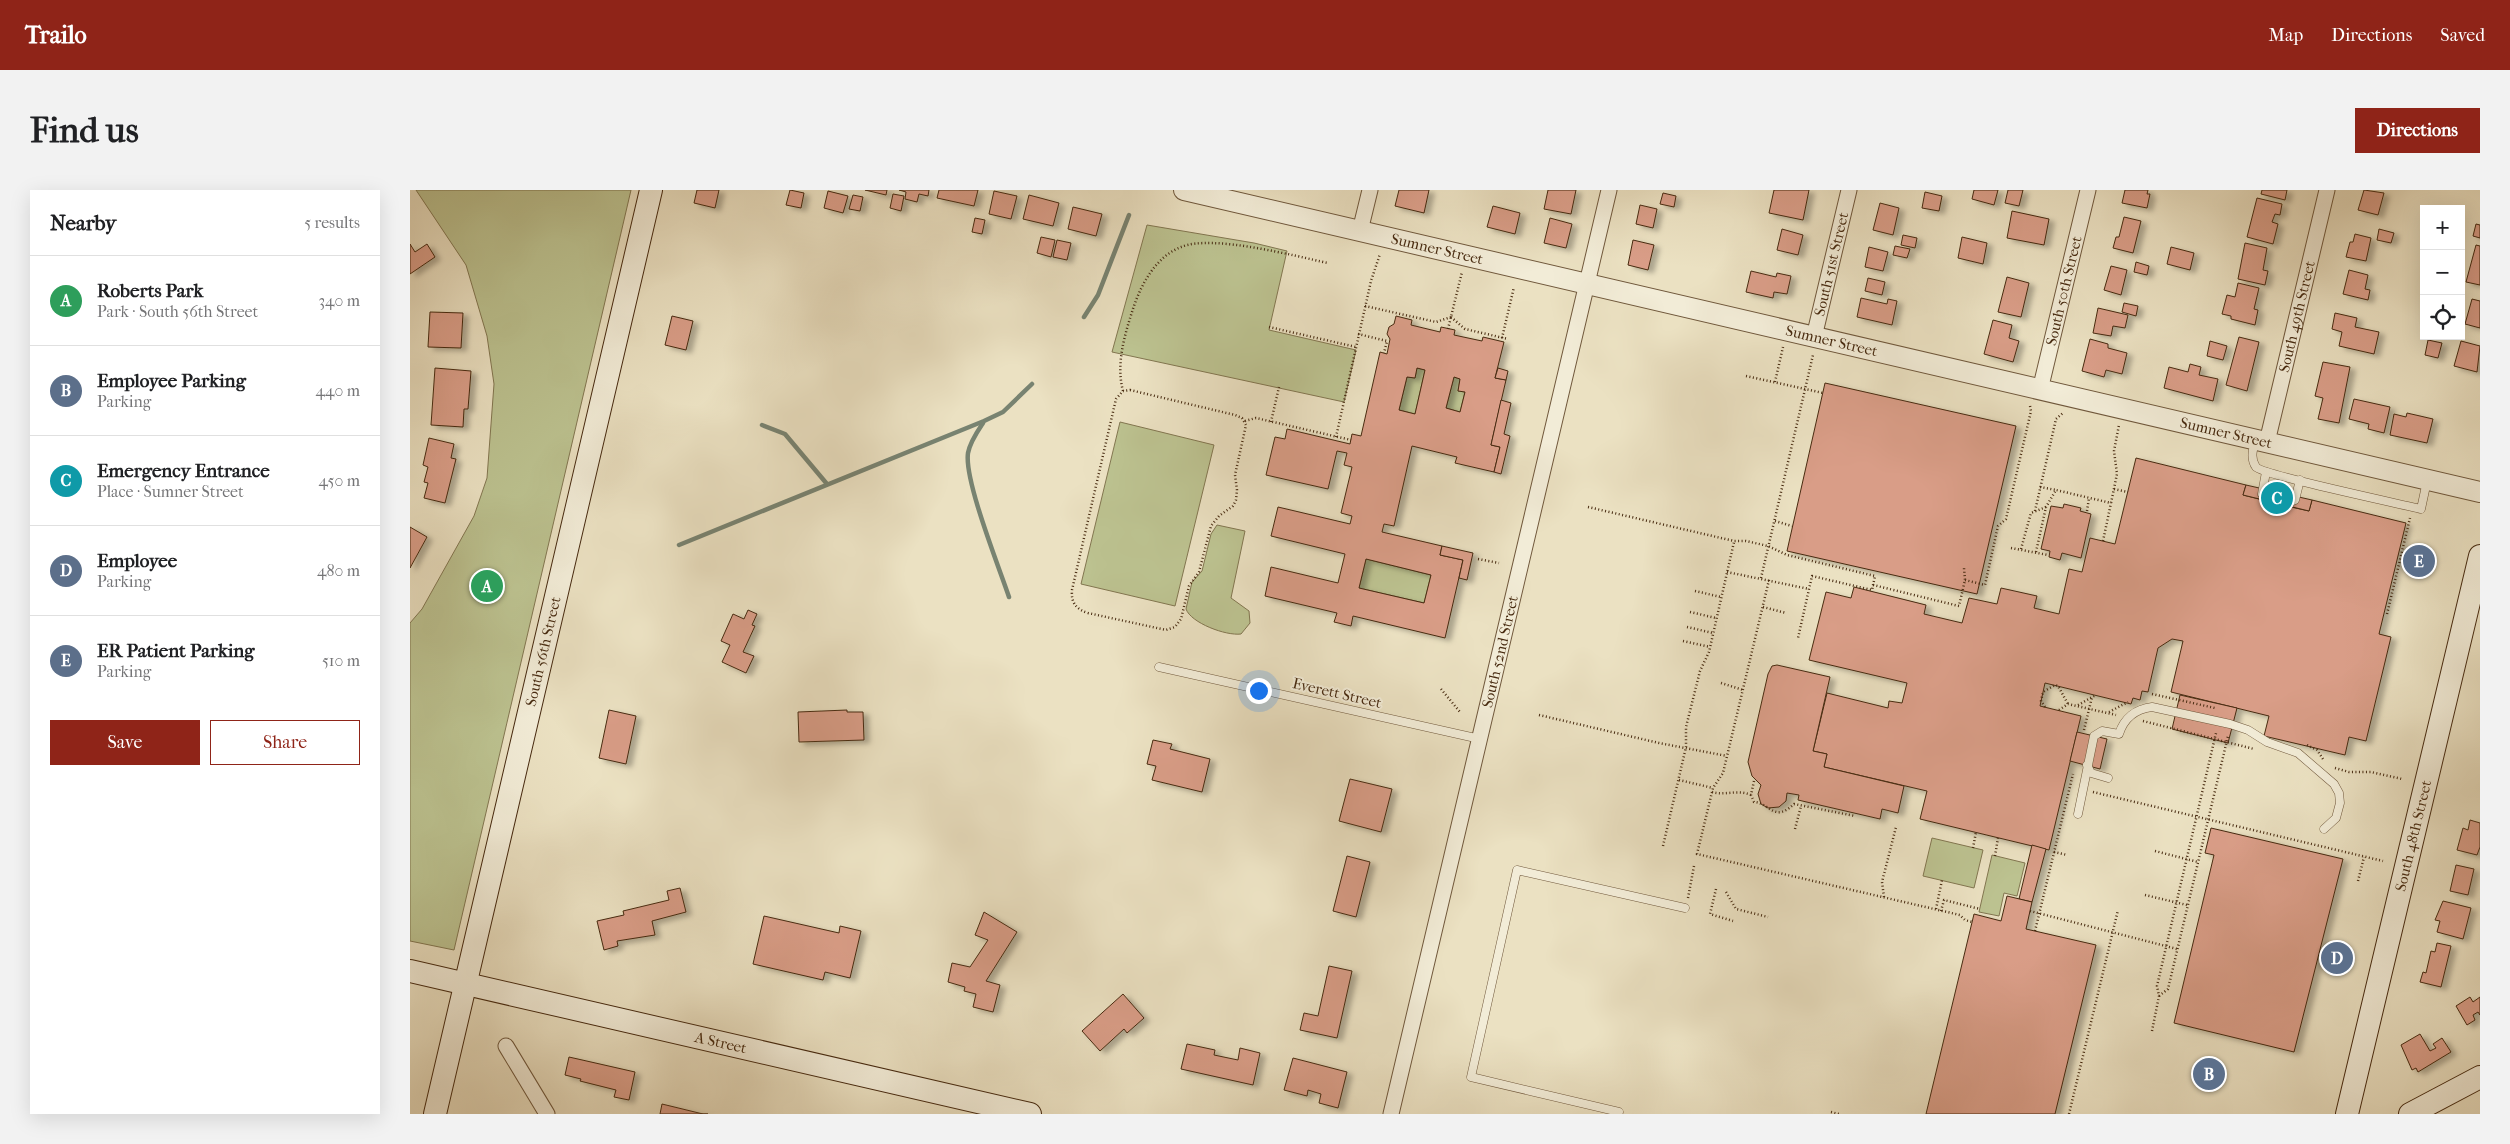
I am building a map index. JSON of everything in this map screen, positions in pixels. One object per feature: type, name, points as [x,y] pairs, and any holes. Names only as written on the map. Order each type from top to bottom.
[{"type":"main road","name":"South 56th Street","points":[[435,1114],[651,190]]},
{"type":"main road","name":"South 48th Street","points":[[2347,1114],[2480,556]]},
{"type":"main road","name":"A Street","points":[[410,970],[1030,1114]]},
{"type":"main road","points":[[2410,1114],[2480,1077]]},
{"type":"street","name":"Sumner Street","points":[[1184,190],[1788,331],[1813,346],[2034,396],[2261,441],[2480,492]]},
{"type":"street","points":[[1360,231],[1370,190]]},
{"type":"street","name":"South 52nd Street","points":[[1391,1114],[1610,190]]},
{"type":"street","name":"South 51st Street","points":[[1813,346],[1848,190]]},
{"type":"street","name":"South 50th Street","points":[[2034,396],[2088,190]]},
{"type":"street","name":"South 49th Street","points":[[2261,441],[2327,190]]},
{"type":"street","points":[[506,1046],[547,1114]]},
{"type":"lane","points":[[2261,441],[2253,460],[2256,467],[2266,472],[2421,509],[2428,480]]},
{"type":"lane","points":[[2266,472],[2262,494],[2290,502],[2295,500],[2300,480]]},
{"type":"lane","name":"Everett Street","points":[[1159,667],[1480,739]]},
{"type":"lane","points":[[2078,814],[2092,740],[2096,734],[2102,731],[2119,734],[2127,717],[2149,707],[2230,724],[2248,730],[2267,742],[2298,753],[2334,784],[2339,794],[2340,803],[2336,818],[2324,829]]},
{"type":"lane","points":[[2087,765],[2091,773],[2108,778]]},
{"type":"lane","points":[[1619,1112],[1471,1077],[1517,870],[1685,908]]},
{"type":"path","points":[[1336,437],[1358,334],[1384,237]]},
{"type":"path","points":[[1122,391],[1136,391],[1235,415],[1245,422],[1246,429],[1234,475],[1237,490],[1236,500],[1233,506],[1214,522],[1209,530],[1200,569],[1190,582],[1180,622],[1171,629],[1162,630],[1088,613],[1074,605],[1072,590],[1116,399],[1122,391],[1121,357],[1136,299],[1155,267],[1174,250],[1191,244],[1213,244],[1265,250],[1328,263]]},
{"type":"path","points":[[1448,329],[1460,278]]},
{"type":"path","points":[[1502,338],[1514,287]]},
{"type":"path","points":[[1365,306],[1436,322],[1451,317]]},
{"type":"path","points":[[1451,317],[1465,330],[1508,339]]},
{"type":"path","points":[[1269,327],[1356,347]]},
{"type":"path","points":[[1775,382],[1788,331]]},
{"type":"path","points":[[1358,334],[1387,341],[1384,353]]},
{"type":"path","points":[[1761,578],[1805,389],[1813,346]]},
{"type":"path","points":[[1746,376],[1823,393]]},
{"type":"path","points":[[1271,422],[1279,387]]},
{"type":"path","points":[[1965,580],[1985,585],[1998,526],[2006,519],[2034,396]]},
{"type":"path","points":[[2035,510],[2056,419],[2067,411]]},
{"type":"path","points":[[1245,422],[1252,418],[1351,440]]},
{"type":"path","points":[[2103,541],[2117,470],[2114,450],[2120,423]]},
{"type":"path","points":[[2040,487],[2110,503]]},
{"type":"path","points":[[2114,489],[2128,492]]},
{"type":"path","points":[[2036,552],[2046,507],[2056,490]]},
{"type":"path","points":[[2087,512],[2090,498]]},
{"type":"path","points":[[1588,507],[1734,541],[1746,541],[1768,546],[1786,555],[1875,576],[1872,590],[1812,576],[1798,638]]},
{"type":"path","points":[[2022,549],[2029,516],[2035,510],[2046,507]]},
{"type":"path","points":[[2387,614],[2410,518]]},
{"type":"path","points":[[1775,521],[1792,526]]},
{"type":"path","points":[[1663,846],[1686,747],[1686,728],[1700,671],[1710,647],[1734,541]]},
{"type":"path","points":[[2011,548],[2048,555]]},
{"type":"path","points":[[1478,559],[1499,564]]},
{"type":"path","points":[[1873,585],[1959,606],[1965,580],[1964,568]]},
{"type":"path","points":[[1727,572],[1809,589]]},
{"type":"path","points":[[1769,580],[1722,776],[1712,790],[1697,854],[1960,915],[1965,920],[1972,922]]},
{"type":"path","points":[[1695,591],[1721,597]]},
{"type":"path","points":[[1763,607],[1786,613]]},
{"type":"path","points":[[1690,612],[1716,618]]},
{"type":"path","points":[[1687,627],[1713,633]]},
{"type":"path","points":[[1683,641],[1710,647]]},
{"type":"path","points":[[1720,684],[1743,690]]},
{"type":"path","points":[[2045,707],[2041,702],[2043,692],[2055,685],[2058,686],[2068,704]]},
{"type":"path","points":[[1441,689],[1460,712]]},
{"type":"path","points":[[2077,706],[2096,695]]},
{"type":"path","points":[[2089,709],[2092,697]]},
{"type":"path","points":[[2059,710],[2068,704],[2108,713]]},
{"type":"path","points":[[1539,715],[1727,756]]},
{"type":"path","points":[[2152,1031],[2160,996],[2157,986],[2215,739]]},
{"type":"path","points":[[2160,996],[2168,989],[2226,742]]},
{"type":"path","points":[[1679,780],[1712,790],[1718,794],[1739,791],[1751,796]]},
{"type":"path","points":[[1754,781],[1751,796],[1754,802],[1770,810],[1779,812],[1794,804],[1856,816]]},
{"type":"path","points":[[2035,931],[2070,787],[2383,861]]},
{"type":"path","points":[[1795,829],[1800,806]]},
{"type":"path","points":[[1884,897],[1882,882],[1896,828]]},
{"type":"path","points":[[1973,848],[1976,832]]},
{"type":"path","points":[[1994,856],[1998,838]]},
{"type":"path","points":[[2155,851],[2198,862]]},
{"type":"path","points":[[2054,852],[2068,855]]},
{"type":"path","points":[[2358,881],[2364,857]]},
{"type":"path","points":[[1688,898],[1694,866]]},
{"type":"path","points":[[1936,910],[1942,880]]},
{"type":"path","points":[[1716,890],[1710,914],[1734,921]]},
{"type":"path","points":[[1726,892],[1736,909],[1768,917]]},
{"type":"path","points":[[2144,895],[2187,905]]},
{"type":"path","points":[[1941,911],[1944,900],[1980,909]]},
{"type":"path","points":[[2030,910],[2112,934],[2177,949]]},
{"type":"path","points":[[2070,1114],[2118,910]]},
{"type":"path","points":[[1831,1112],[1839,1114]]},
{"type":"green space","points":[[416,190],[631,190],[454,950],[410,941],[410,623],[422,609],[474,516],[487,478],[494,384],[487,336],[466,265]]},
{"type":"green space","points":[[1147,225],[1254,243],[1287,251],[1269,330],[1356,350],[1344,402],[1112,352]]},
{"type":"green space","points":[[1417,368],[1425,370],[1415,414],[1399,410],[1407,377],[1415,378]]},
{"type":"green space","points":[[1454,377],[1460,379],[1458,391],[1465,392],[1460,412],[1446,408]]},
{"type":"green space","points":[[1120,422],[1214,445],[1175,606],[1081,584]]},
{"type":"green space","points":[[1217,525],[1245,531],[1231,598],[1249,611],[1250,623],[1241,634],[1227,633],[1210,628],[1195,619],[1186,609],[1192,582],[1202,571],[1211,534]]},
{"type":"green space","points":[[1366,559],[1431,575],[1424,603],[1359,588]]},
{"type":"green space","points":[[1932,838],[1983,850],[1974,888],[1923,876]]},
{"type":"green space","points":[[1992,855],[2025,863],[2017,896],[2004,893],[1999,916],[1979,912]]},
{"type":"building","points":[[697,190],[719,190],[715,208],[694,203]]},
{"type":"building","points":[[790,190],[804,193],[801,208],[786,205]]},
{"type":"building","points":[[865,190],[887,190],[886,195]]},
{"type":"building","points":[[899,190],[929,190],[928,196],[919,194],[917,202],[905,199],[906,192]]},
{"type":"building","points":[[939,190],[978,190],[974,206],[937,198]]},
{"type":"building","points":[[1399,190],[1429,190],[1424,213],[1395,206]]},
{"type":"building","points":[[1548,190],[1576,190],[1571,214],[1544,209]]},
{"type":"building","points":[[1774,190],[1809,190],[1803,220],[1769,213]]},
{"type":"building","points":[[1974,190],[1998,190],[1994,205],[1972,199]]},
{"type":"building","points":[[2008,190],[2023,190],[2019,206],[2005,203]]},
{"type":"building","points":[[2125,190],[2148,190],[2147,194],[2150,194],[2147,208],[2122,203]]},
{"type":"building","points":[[2262,190],[2287,190],[2285,200],[2261,194]]},
{"type":"building","points":[[2364,190],[2384,193],[2378,215],[2358,210]]},
{"type":"building","points":[[828,191],[848,196],[843,213],[824,208]]},
{"type":"building","points":[[994,191],[1017,196],[1011,219],[989,214]]},
{"type":"building","points":[[1925,192],[1942,196],[1939,211],[1922,208]]},
{"type":"building","points":[[1663,193],[1676,196],[1674,207],[1660,204]]},
{"type":"building","points":[[893,194],[904,196],[901,211],[890,208]]},
{"type":"building","points":[[853,195],[863,197],[860,211],[849,209]]},
{"type":"building","points":[[1029,195],[1059,203],[1053,226],[1023,219]]},
{"type":"building","points":[[2257,198],[2282,204],[2280,215],[2275,214],[2272,222],[2278,224],[2273,244],[2247,237]]},
{"type":"building","points":[[1880,203],[1899,208],[1893,235],[1873,230]]},
{"type":"building","points":[[1640,205],[1657,209],[1653,228],[1636,224]]},
{"type":"building","points":[[1493,206],[1520,213],[1515,234],[1487,227]]},
{"type":"building","points":[[1073,207],[1102,214],[1096,236],[1068,229]]},
{"type":"building","points":[[2012,211],[2049,219],[2044,245],[2007,238]]},
{"type":"building","points":[[2124,217],[2141,221],[2133,253],[2113,248],[2116,237],[2119,237]]},
{"type":"building","points":[[975,218],[985,220],[982,234],[972,232]]},
{"type":"building","points":[[1550,218],[1572,224],[1566,248],[1544,243]]},
{"type":"building","points":[[2476,224],[2480,225],[2480,238],[2473,236]]},
{"type":"building","points":[[1782,229],[1803,235],[1798,255],[1777,250]]},
{"type":"building","points":[[2379,229],[2394,233],[2391,243],[2377,240]]},
{"type":"building","points":[[2355,234],[2371,238],[2366,261],[2346,257],[2350,242],[2353,242]]},
{"type":"building","points":[[1903,235],[1917,238],[1915,248],[1901,245]]},
{"type":"building","points":[[1041,237],[1055,240],[1051,257],[1037,253]]},
{"type":"building","points":[[1962,237],[1987,243],[1983,264],[1958,258]]},
{"type":"building","points":[[1057,240],[1071,243],[1067,260],[1053,257]]},
{"type":"building","points":[[1633,240],[1654,245],[1648,270],[1628,265]]},
{"type":"building","points":[[2245,243],[2267,248],[2263,270],[2268,271],[2265,285],[2238,279]]},
{"type":"building","points":[[410,244],[415,252],[427,244],[435,257],[410,274]]},
{"type":"building","points":[[2476,245],[2480,246],[2480,285],[2466,282]]},
{"type":"building","points":[[1895,246],[1910,249],[1907,258],[1893,255]]},
{"type":"building","points":[[1869,247],[1888,252],[1883,271],[1865,267]]},
{"type":"building","points":[[2171,247],[2194,253],[2190,270],[2167,264]]},
{"type":"building","points":[[2136,262],[2149,266],[2147,275],[2134,272]]},
{"type":"building","points":[[2111,266],[2127,270],[2121,295],[2104,290]]},
{"type":"building","points":[[2349,270],[2368,275],[2365,289],[2370,290],[2368,300],[2343,294]]},
{"type":"building","points":[[1751,271],[1776,277],[1777,273],[1791,276],[1787,294],[1774,292],[1773,298],[1746,292]]},
{"type":"building","points":[[2007,277],[2029,283],[2021,317],[1998,312]]},
{"type":"building","points":[[1868,278],[1885,282],[1882,295],[1865,291]]},
{"type":"building","points":[[2238,283],[2259,288],[2254,309],[2258,310],[2255,325],[2231,319],[2231,316],[2222,314],[2227,295],[2235,297]]},
{"type":"building","points":[[1861,298],[1887,304],[1888,299],[1897,301],[1892,325],[1857,317]]},
{"type":"building","points":[[2472,299],[2480,301],[2480,328],[2465,324]]},
{"type":"building","points":[[2124,303],[2138,306],[2136,316],[2122,312]]},
{"type":"building","points":[[2098,308],[2128,315],[2125,328],[2113,326],[2111,336],[2093,333]]},
{"type":"building","points":[[430,312],[463,313],[461,348],[428,347]]},
{"type":"building","points":[[2335,313],[2357,318],[2355,327],[2379,332],[2374,354],[2339,346],[2342,332],[2332,329]]},
{"type":"building","points":[[672,316],[693,321],[686,350],[665,345]]},
{"type":"building","points":[[1396,316],[1412,320],[1411,325],[1440,332],[1441,327],[1455,330],[1454,335],[1482,341],[1483,337],[1504,342],[1495,378],[1506,380],[1491,445],[1500,447],[1494,472],[1455,463],[1457,457],[1412,446],[1394,526],[1384,524],[1382,532],[1442,546],[1440,555],[1463,560],[1445,638],[1353,616],[1351,626],[1334,622],[1337,613],[1265,596],[1271,567],[1338,583],[1345,554],[1271,536],[1278,507],[1350,524],[1352,516],[1341,513],[1352,467],[1344,465],[1347,453],[1337,451],[1328,489],[1266,475],[1275,437],[1285,439],[1287,429],[1350,444],[1352,434],[1361,436],[1380,352],[1387,354],[1390,339],[1387,334],[1389,327],[1394,324]],"holes":[[[1417,368],[1425,370],[1415,414],[1399,410],[1407,377],[1415,378]],[[1454,377],[1460,379],[1458,391],[1465,392],[1460,412],[1446,408]],[[1366,559],[1431,575],[1424,603],[1359,588]]]},
{"type":"building","points":[[1993,320],[2012,325],[2009,338],[2019,341],[2013,362],[1984,354]]},
{"type":"building","points":[[2239,337],[2259,342],[2247,391],[2226,385]]},
{"type":"building","points":[[2090,339],[2108,344],[2108,348],[2127,353],[2122,374],[2106,370],[2104,377],[2082,371]]},
{"type":"building","points":[[2428,340],[2442,343],[2438,358],[2425,355]]},
{"type":"building","points":[[2210,341],[2227,346],[2223,360],[2207,356]]},
{"type":"building","points":[[2461,341],[2480,346],[2477,372],[2454,366]]},
{"type":"building","points":[[2323,362],[2350,367],[2339,423],[2318,419],[2323,398],[2315,396]]},
{"type":"building","points":[[2190,364],[2201,367],[2199,375],[2218,379],[2213,401],[2164,388],[2169,367],[2188,372]]},
{"type":"building","points":[[435,368],[471,371],[468,409],[464,409],[463,427],[431,425]]},
{"type":"building","points":[[1498,368],[1508,371],[1506,380],[1495,378]]},
{"type":"building","points":[[1825,383],[2016,426],[1977,594],[1787,551]]},
{"type":"building","points":[[2354,399],[2390,407],[2384,433],[2368,429],[2369,424],[2349,419]]},
{"type":"building","points":[[1501,400],[1511,403],[1504,434],[1510,436],[1501,474],[1494,472],[1500,447],[1491,445]]},
{"type":"building","points":[[2407,413],[2433,419],[2427,443],[2390,435],[2394,414],[2406,417]]},
{"type":"building","points":[[429,438],[454,444],[451,458],[456,459],[445,503],[424,498],[428,483],[424,482],[428,467],[423,465]]},
{"type":"building","points":[[2136,458],[2246,485],[2243,495],[2291,507],[2309,511],[2312,500],[2406,523],[2379,634],[2391,637],[2366,741],[2349,737],[2345,755],[2264,736],[2269,716],[2171,692],[2183,641],[2172,639],[2158,648],[2148,692],[2142,691],[2140,700],[2133,698],[2131,704],[2045,683],[2040,706],[2081,716],[2049,850],[1920,819],[1927,791],[1824,767],[1827,754],[1813,751],[1827,693],[1888,708],[1889,701],[1902,703],[1907,683],[1809,660],[1826,592],[1851,598],[1854,587],[1926,605],[1924,614],[1962,623],[1969,598],[1997,604],[2001,588],[2037,596],[2034,608],[2059,614],[2069,569],[2082,572],[2090,538],[2115,544]]},
{"type":"building","points":[[2246,485],[2312,500],[2309,511],[2243,495]]},
{"type":"building","points":[[2064,504],[2081,508],[2080,511],[2091,514],[2081,558],[2062,553],[2060,560],[2049,557],[2050,551],[2041,549],[2051,506],[2063,508]]},
{"type":"building","points":[[410,527],[427,537],[410,568]]},
{"type":"building","points":[[1442,546],[1473,553],[1467,580],[1459,578],[1463,560],[1440,555]]},
{"type":"building","points":[[748,610],[757,614],[752,625],[755,626],[743,652],[754,656],[746,673],[722,662],[730,645],[721,641],[733,614],[744,619]]},
{"type":"building","points":[[1777,665],[1830,677],[1813,751],[1827,754],[1824,767],[1904,786],[1898,813],[1882,809],[1880,819],[1798,800],[1799,795],[1787,793],[1786,801],[1779,807],[1768,808],[1761,804],[1758,794],[1761,785],[1752,776],[1748,762],[1768,674],[1772,666]]},
{"type":"building","points":[[2180,695],[2237,708],[2228,743],[2172,729]]},
{"type":"building","points":[[609,710],[636,716],[626,764],[599,758]]},
{"type":"building","points":[[847,710],[847,712],[863,712],[864,740],[799,742],[798,712]]},
{"type":"building","points":[[2077,732],[2107,739],[2100,769],[2070,761]]},
{"type":"building","points":[[1153,740],[1172,744],[1170,749],[1210,759],[1202,792],[1152,780],[1156,766],[1147,764]]},
{"type":"building","points":[[1350,779],[1392,789],[1381,832],[1339,821]]},
{"type":"building","points":[[2470,820],[2480,823],[2480,847],[2477,855],[2457,850],[2463,828],[2468,830]]},
{"type":"building","points":[[2211,828],[2343,859],[2294,1052],[2174,1023],[2214,855],[2205,853]]},
{"type":"building","points":[[2032,845],[2046,849],[2032,902],[2019,899]]},
{"type":"building","points":[[1347,856],[1370,862],[1356,917],[1333,911]]},
{"type":"building","points":[[2456,865],[2474,869],[2468,895],[2450,891]]},
{"type":"building","points":[[680,888],[686,912],[652,921],[655,935],[617,941],[618,946],[604,950],[597,921],[624,915],[623,911],[669,900],[667,891]]},
{"type":"building","points":[[2007,896],[2032,902],[2026,929],[2096,945],[2055,1114],[1926,1114],[1974,914],[2001,921]]},
{"type":"building","points":[[2443,901],[2471,908],[2463,939],[2437,932],[2440,921],[2435,920]]},
{"type":"building","points":[[984,912],[1017,932],[986,981],[1000,985],[993,1012],[973,1007],[976,994],[964,991],[965,987],[948,982],[952,963],[970,967],[988,940],[975,935]]},
{"type":"building","points":[[764,916],[839,933],[840,926],[861,931],[850,978],[825,972],[823,980],[753,964]]},
{"type":"building","points":[[2437,943],[2451,946],[2441,987],[2420,982],[2423,972],[2426,973],[2431,951],[2435,952]]},
{"type":"building","points":[[1329,966],[1352,971],[1337,1038],[1300,1030],[1304,1013],[1318,1016]]},
{"type":"building","points":[[1123,994],[1144,1018],[1127,1033],[1124,1029],[1100,1051],[1082,1031]]},
{"type":"building","points":[[2470,997],[2473,1002],[2480,997],[2480,1015],[2478,1012],[2473,1015],[2475,1020],[2467,1025],[2456,1006]]},
{"type":"building","points":[[2420,1034],[2430,1051],[2436,1048],[2433,1044],[2442,1038],[2451,1052],[2418,1072],[2416,1068],[2412,1070],[2401,1045]]},
{"type":"building","points":[[1187,1044],[1215,1050],[1214,1055],[1238,1060],[1240,1048],[1260,1053],[1253,1085],[1181,1069]]},
{"type":"building","points":[[569,1057],[635,1072],[629,1100],[614,1097],[616,1090],[580,1081],[581,1079],[565,1075]]},
{"type":"building","points":[[1293,1058],[1347,1072],[1338,1108],[1319,1103],[1321,1094],[1308,1090],[1307,1096],[1284,1090]]},
{"type":"building","points":[[662,1104],[703,1114],[660,1114]]},
{"type":"waterway","points":[[1084,317],[1098,295],[1129,215]]},
{"type":"waterway","points":[[679,545],[984,421],[1003,412],[1032,384]]},
{"type":"waterway","points":[[983,423],[970,445],[968,466],[977,503],[1009,597]]},
{"type":"waterway","points":[[762,425],[785,434],[827,484]]},
{"type":"place","name":"Emergency Entrance","points":[[2277,498]]},
{"type":"place","name":"ER Patient Parking","points":[[2419,561]]},
{"type":"place","name":"Roberts Park","points":[[487,586]]},
{"type":"place","name":"Employee","points":[[2337,958]]},
{"type":"place","name":"Employee Parking","points":[[2209,1074]]}]
